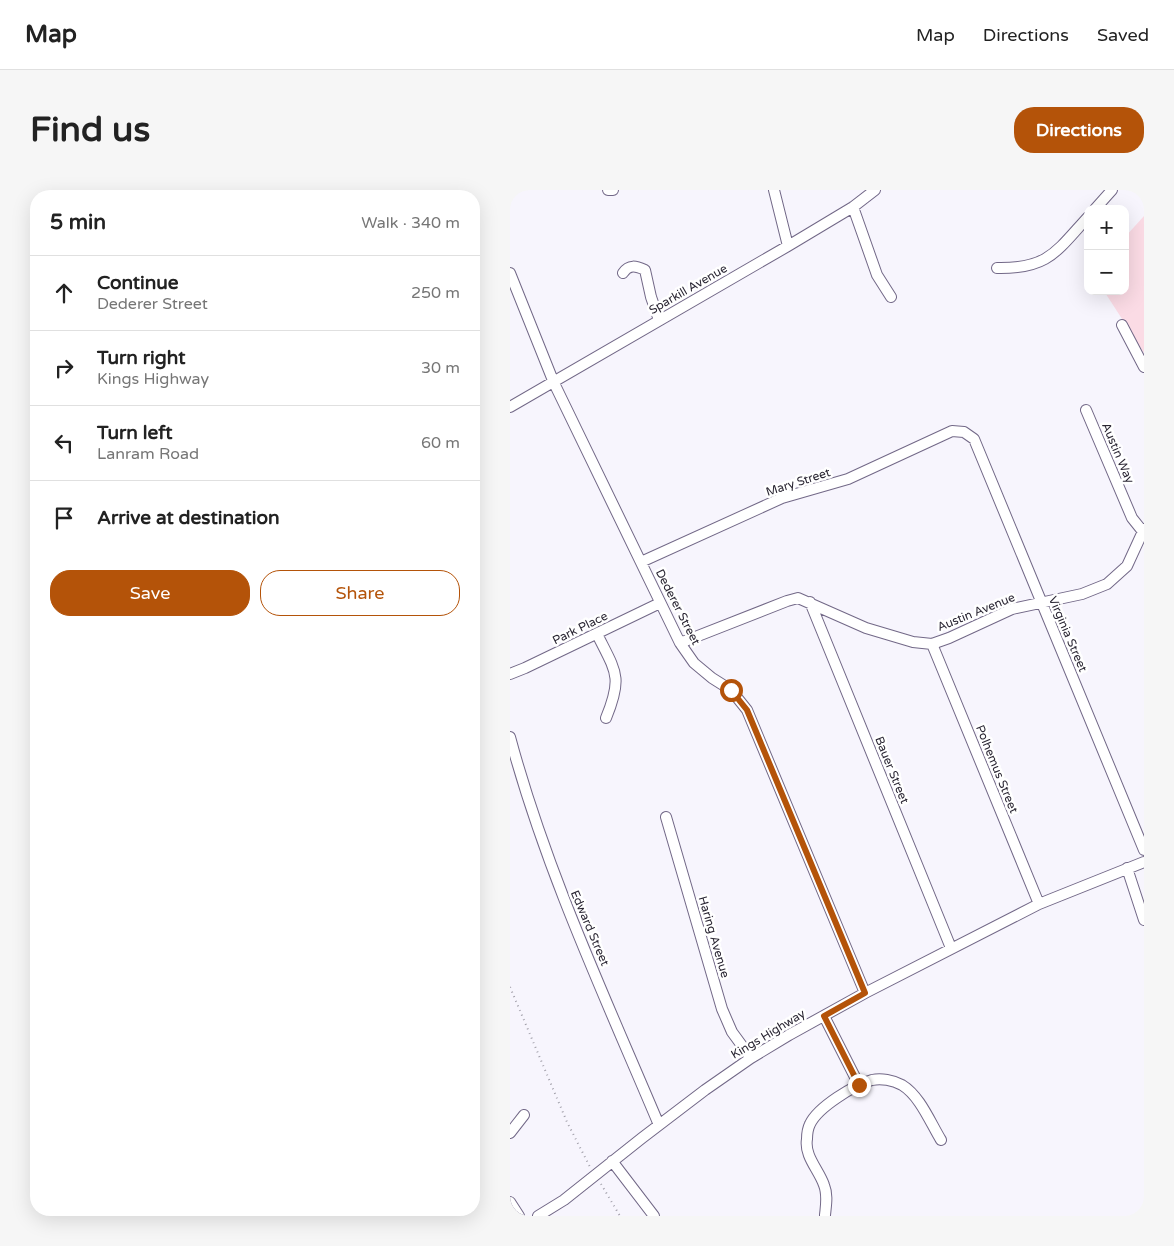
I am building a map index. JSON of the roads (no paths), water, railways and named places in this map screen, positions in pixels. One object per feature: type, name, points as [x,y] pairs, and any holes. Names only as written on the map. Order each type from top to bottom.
[{"type":"street","points":[[608,190],[613,190]]},
{"type":"street","points":[[774,190],[788,246]]},
{"type":"street","name":"Sparkill Avenue","points":[[512,407],[788,246],[853,207],[875,190]]},
{"type":"street","points":[[1099,205],[1112,190]]},
{"type":"street","points":[[853,207],[877,275],[891,297]]},
{"type":"street","points":[[997,268],[1014,269],[1041,263],[1058,250],[1084,221]]},
{"type":"street","points":[[623,273],[626,268],[632,266],[645,270],[651,297],[659,320]]},
{"type":"street","name":"Dederer Street","points":[[510,273],[554,383],[680,643],[694,663],[712,678],[731,690],[747,710],[865,993]]},
{"type":"street","points":[[1122,325],[1144,367]]},
{"type":"street","name":"Austin Way","points":[[1086,410],[1132,518],[1144,531]]},
{"type":"street","name":"Mary Street","points":[[641,562],[782,498],[848,479],[952,431],[964,432]]},
{"type":"street","name":"Virginia Street","points":[[964,432],[974,439],[1144,850]]},
{"type":"street","name":"Austin Avenue","points":[[680,643],[798,598],[866,628],[912,642],[932,644],[1012,609],[1082,594],[1107,584],[1127,566],[1144,531]]},
{"type":"street","name":"Bauer Street","points":[[810,602],[952,948]]},
{"type":"street","name":"Park Place","points":[[510,674],[660,603]]},
{"type":"street","points":[[597,634],[614,669],[617,683],[614,699],[606,718]]},
{"type":"street","name":"Polhemus Street","points":[[932,644],[1039,904]]},
{"type":"street","name":"Edward Street","points":[[510,737],[520,776],[552,869],[659,1124]]},
{"type":"street","name":"Haring Avenue","points":[[666,817],[722,1009],[732,1032],[751,1058]]},
{"type":"street","name":"Kings Highway","points":[[538,1216],[556,1206],[659,1124],[751,1058],[865,993],[1039,904],[1144,862]]},
{"type":"street","points":[[1127,868],[1144,920]]},
{"type":"street","points":[[824,1016],[859,1085]]},
{"type":"street","points":[[825,1215],[827,1199],[824,1184],[810,1158],[806,1142],[810,1124],[821,1110],[859,1085],[873,1080],[889,1080],[900,1084],[912,1092],[942,1140]]},
{"type":"street","points":[[510,1133],[524,1115]]},
{"type":"street","points":[[612,1161],[654,1216]]},
{"type":"street","points":[[510,1202],[518,1216]]}]
